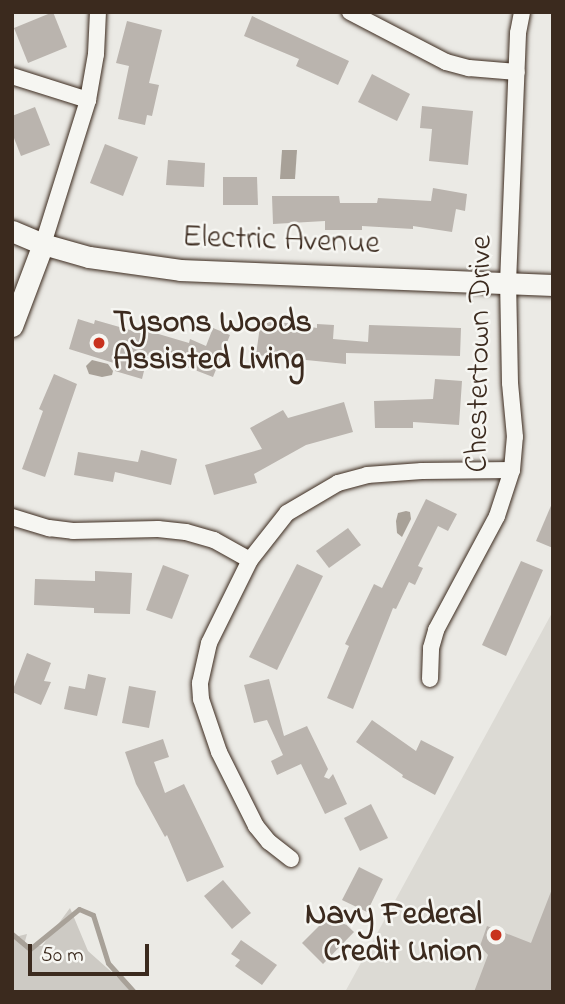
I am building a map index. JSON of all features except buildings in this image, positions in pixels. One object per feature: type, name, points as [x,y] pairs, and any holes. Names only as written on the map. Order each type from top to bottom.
[{"type":"street","points":[[12,326],[43,244],[88,100],[98,12]]},
{"type":"street","points":[[350,12],[446,62],[517,72]]},
{"type":"street","name":"Chestertown Drive","points":[[430,679],[430,648],[436,630],[497,516],[512,470],[515,436],[510,383],[508,283],[522,12]]},
{"type":"street","points":[[12,76],[88,100]]},
{"type":"street","name":"Electric Avenue","points":[[12,231],[43,244],[101,259],[180,270],[553,285]]},
{"type":"street","points":[[291,859],[269,842],[256,826],[219,752],[201,699],[200,684],[209,643],[250,560],[267,534],[287,513],[338,482],[367,475],[422,471],[512,470]]},
{"type":"street","points":[[12,517],[49,528],[73,531],[158,529],[186,532],[214,540],[250,560]]},
{"type":"shaded area","points":[[282,150],[297,150],[295,179],[280,179]]},
{"type":"shaded area","points":[[92,360],[108,364],[113,371],[112,375],[102,377],[89,374],[86,366]]},
{"type":"shaded area","points":[[410,512],[411,519],[402,537],[397,533],[396,521],[398,513]]},
{"type":"shaded area","points":[[553,611],[553,992],[345,992],[495,718]]},
{"type":"shaded area","points":[[70,908],[88,951],[134,992],[12,992],[12,935],[15,937],[27,934],[24,945],[42,946]]},
{"type":"waterway","points":[[12,934],[30,949],[79,909],[93,915],[108,963],[134,992]]},
{"type":"place","name":"Tysons Woods Assisted Living","points":[[99,343]]},
{"type":"place","name":"Navy Federal Credit Union","points":[[496,935]]}]
